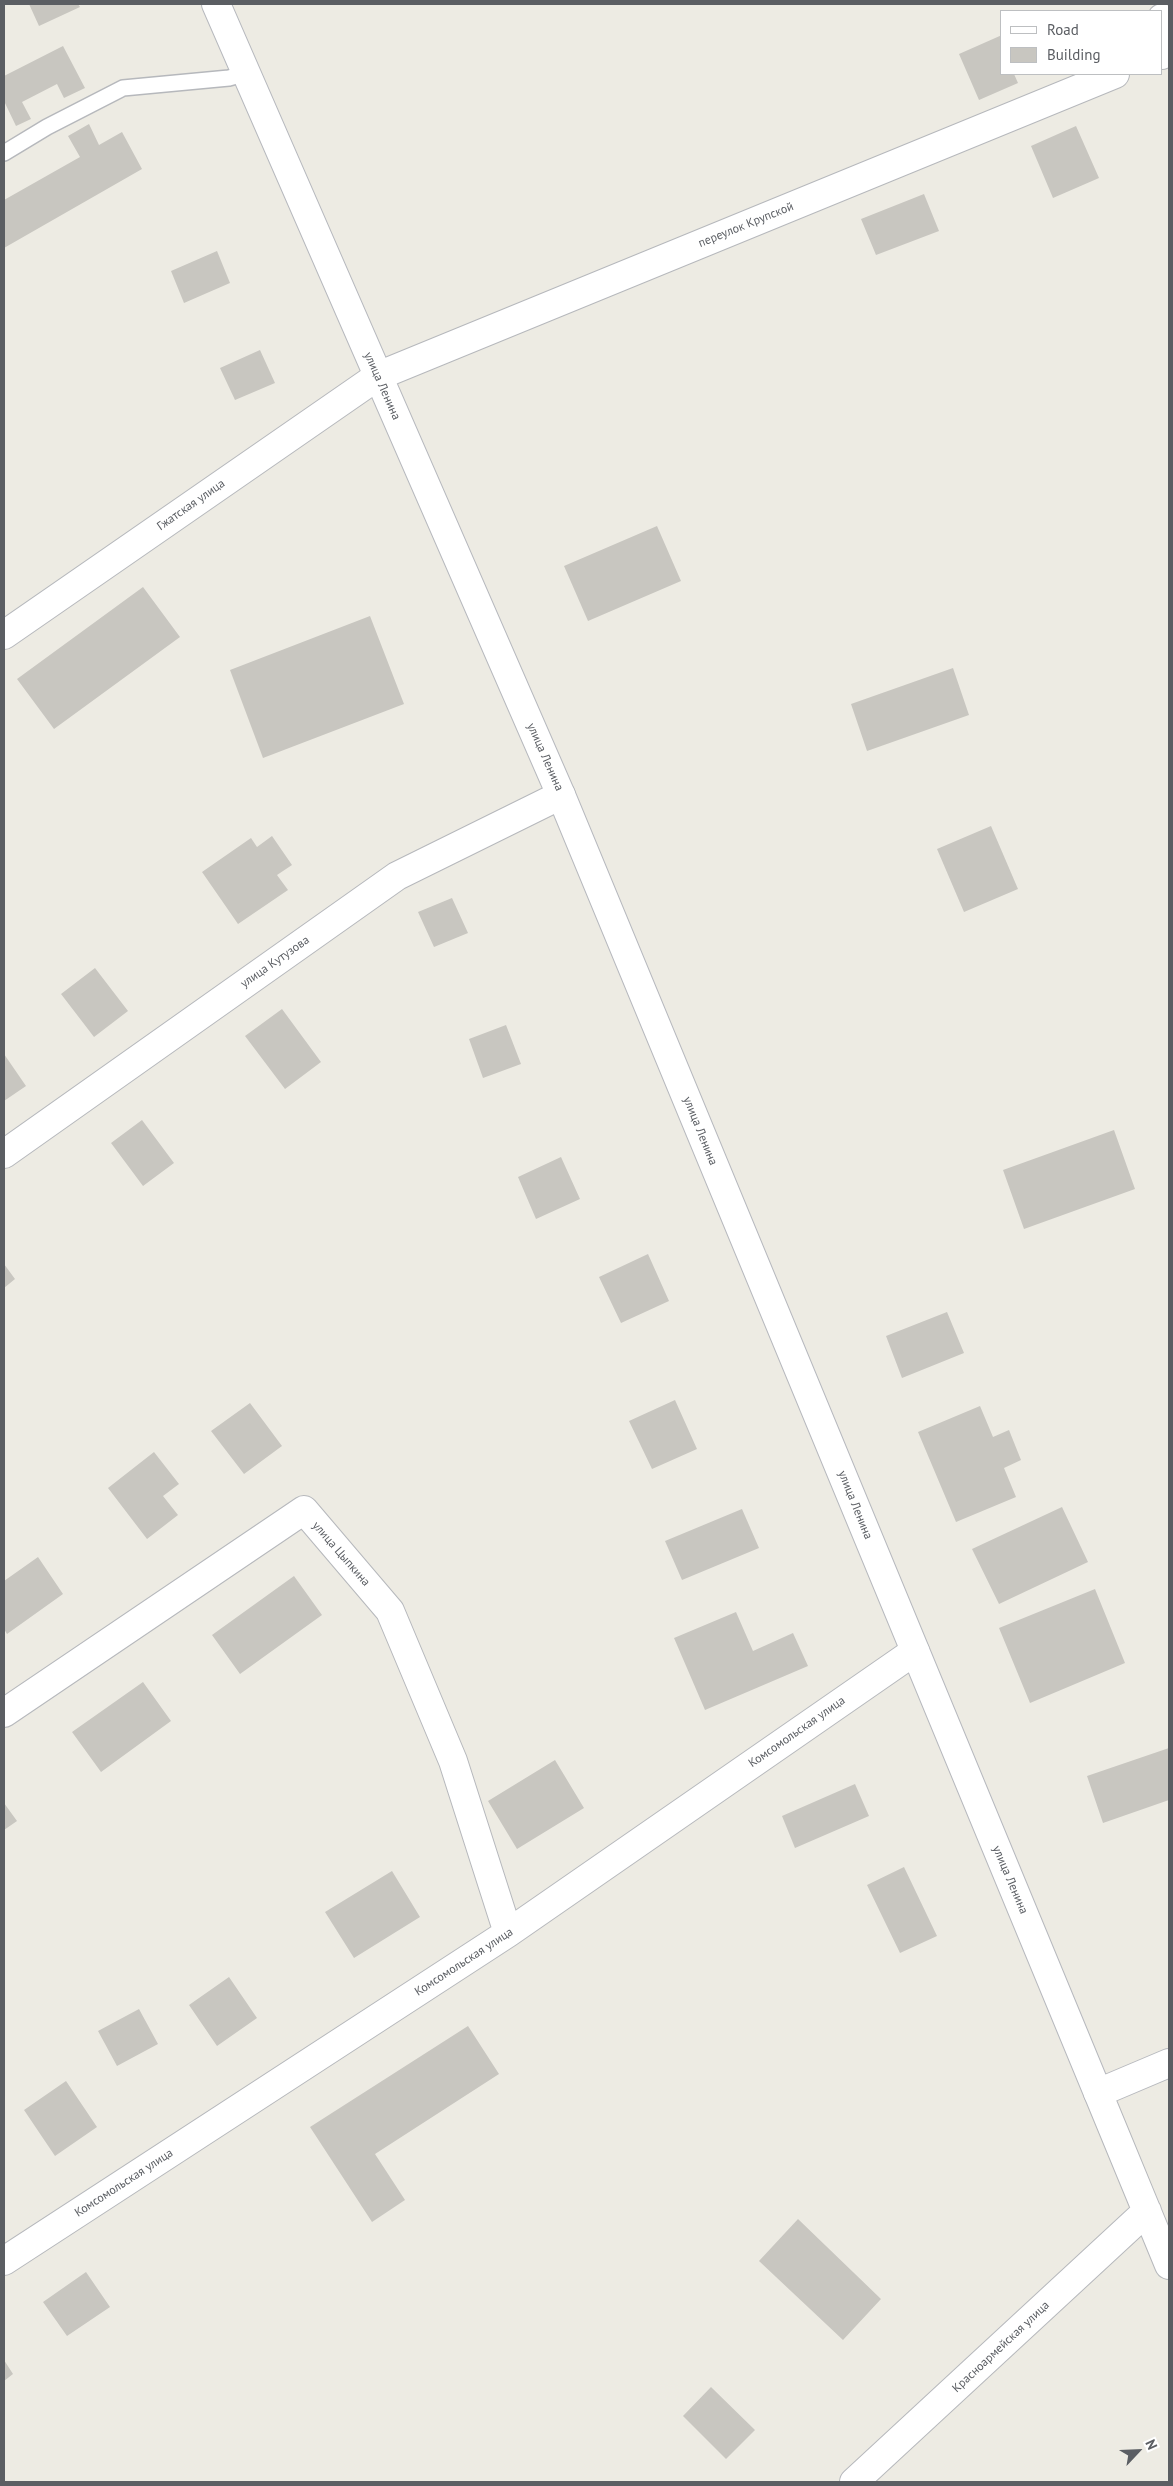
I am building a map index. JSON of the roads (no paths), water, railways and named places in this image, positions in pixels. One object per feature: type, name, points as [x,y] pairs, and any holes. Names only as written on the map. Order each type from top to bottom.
[{"type":"street","name":"улица Ленина","points":[[216,4],[561,795],[1169,2265]]},
{"type":"street","points":[[1163,20],[1169,32]]},
{"type":"street","name":"переулок Крупской","points":[[378,376],[1113,75]]},
{"type":"street","name":"Гжатская улица","points":[[4,635],[378,376]]},
{"type":"street","name":"улица Кутузова","points":[[4,1154],[396,876],[561,795]]},
{"type":"street","name":"улица Цыпкина","points":[[4,1713],[304,1510],[390,1611],[453,1761],[508,1933]]},
{"type":"street","name":"Комсомольская улица","points":[[4,2261],[508,1933],[915,1651]]},
{"type":"street","points":[[1098,2093],[1169,2063]]},
{"type":"street","name":"Красноармейская улица","points":[[854,2482],[1147,2211]]},
{"type":"lane","points":[[4,153],[47,127],[123,88],[229,78],[247,73]]}]
